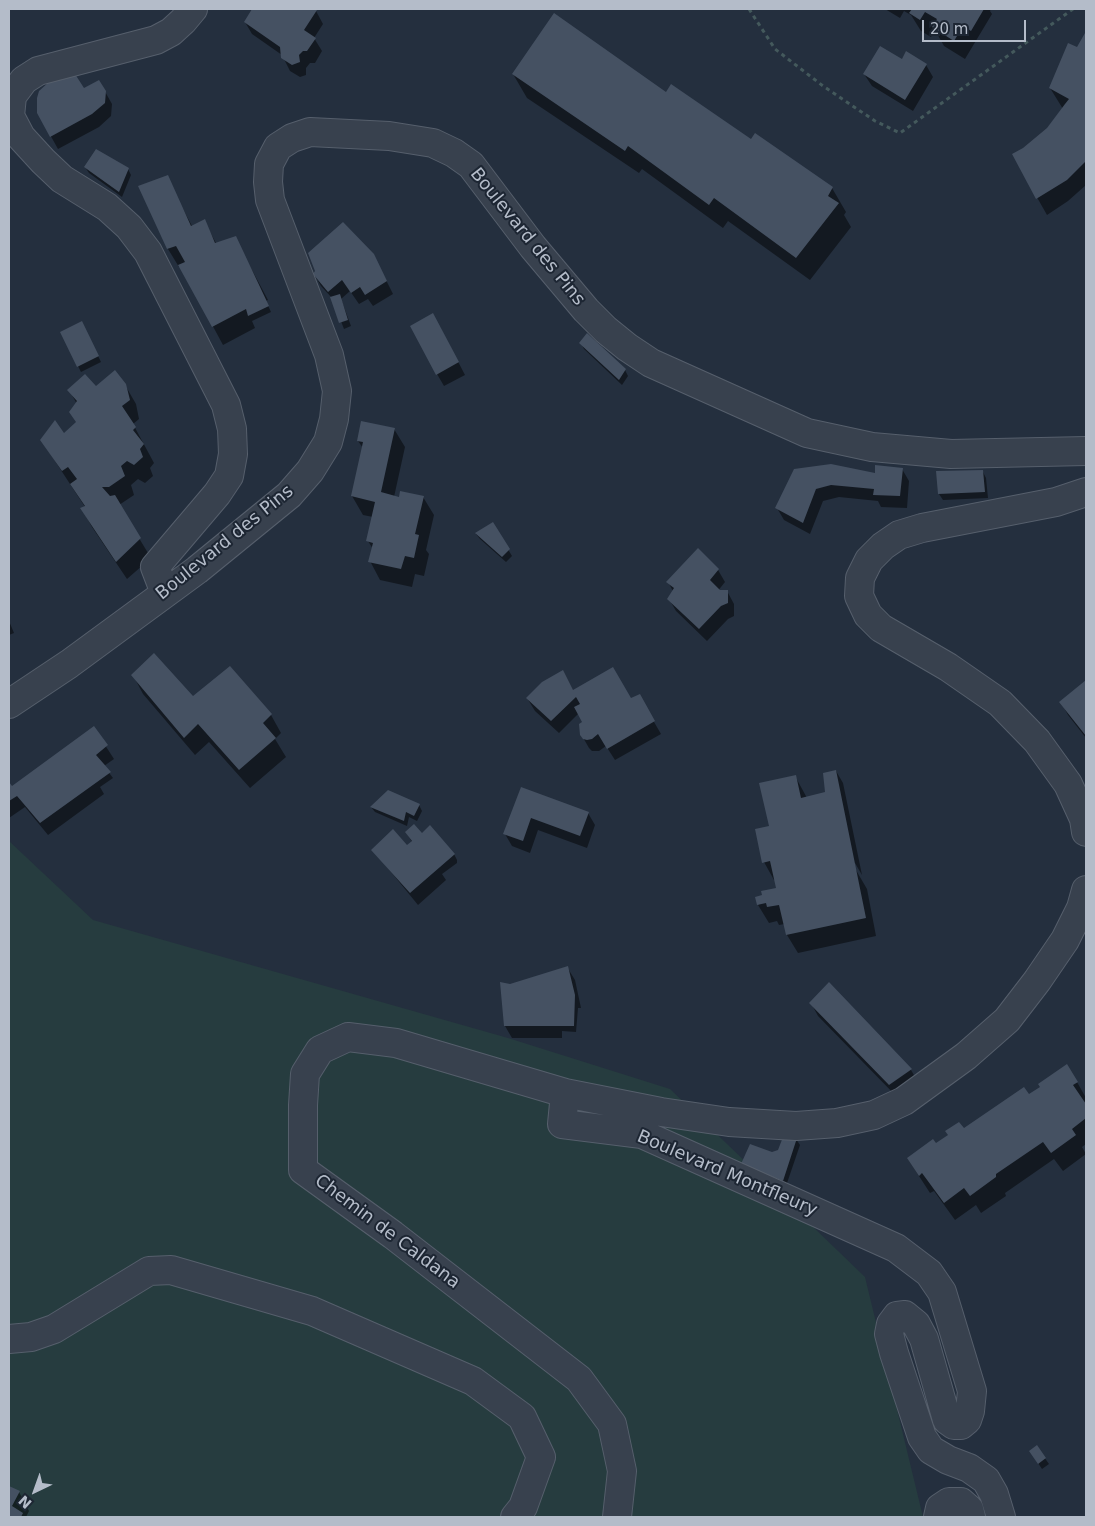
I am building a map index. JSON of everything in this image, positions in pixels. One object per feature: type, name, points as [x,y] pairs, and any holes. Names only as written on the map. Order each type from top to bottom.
[{"type":"street","points":[[165,592],[155,567],[217,494],[229,476],[233,454],[232,429],[226,404],[148,252],[129,228],[107,207],[62,179],[43,161],[21,137],[9,115],[12,96],[24,80],[38,71],[156,40],[171,32],[183,22],[193,9]]},
{"type":"street","name":"Boulevard des Pins","points":[[9,704],[69,664],[197,570],[289,495],[310,471],[328,442],[334,418],[337,391],[329,355],[270,200],[268,182],[269,164],[278,147],[292,138],[310,132],[389,136],[433,143],[454,153],[471,165],[533,248],[586,310],[627,347],[651,364],[807,433],[872,447],[951,454],[1086,451]]},
{"type":"street","points":[[1086,492],[1056,502],[922,528],[899,535],[883,546],[869,560],[860,578],[859,596],[868,615],[881,628],[948,667],[1000,703],[1037,741],[1068,784],[1084,819],[1086,832]]},
{"type":"street","name":"Boulevard Montfleury","points":[[1001,1517],[994,1494],[986,1480],[969,1468],[948,1460],[931,1450],[922,1437],[894,1353],[889,1334],[891,1324],[897,1316],[905,1314],[916,1324],[924,1339],[947,1420],[954,1425],[960,1425],[967,1420],[972,1391],[942,1292],[929,1273],[896,1248],[642,1134],[562,1124],[565,1093],[661,1112],[729,1122],[796,1126],[838,1122],[874,1115],[904,1102],[966,1056],[1007,1020],[1038,981],[1065,940],[1081,908],[1086,890]]},
{"type":"street","name":"Chemin de Caldana","points":[[565,1093],[396,1043],[348,1038],[320,1050],[306,1074],[303,1105],[303,1170],[393,1235],[579,1379],[612,1424],[622,1471],[617,1517]]},
{"type":"street","points":[[9,1339],[31,1337],[54,1329],[149,1271],[171,1270],[312,1311],[473,1381],[522,1417],[541,1457],[523,1507],[515,1517]]},
{"type":"street","points":[[938,1517],[940,1508],[949,1502],[961,1502],[969,1510],[971,1517]]},
{"type":"path","points":[[749,9],[775,49],[823,86],[875,121],[900,133],[1073,9]]},
{"type":"green space","points":[[9,841],[93,920],[508,1038],[670,1089],[865,1277],[923,1517],[9,1517]]},
{"type":"building","points":[[252,9],[317,10],[304,30],[316,38],[307,51],[303,51],[299,55],[300,62],[292,65],[281,58],[280,47],[244,22]]},
{"type":"building","points":[[912,9],[984,9],[971,31],[963,26],[954,41],[932,27],[937,19],[925,12],[920,20],[909,13]]},
{"type":"building","points":[[554,13],[666,92],[671,84],[751,139],[755,133],[833,187],[828,196],[839,203],[796,258],[714,198],[709,205],[628,146],[625,151],[512,74]]},
{"type":"building","points":[[1085,33],[1086,161],[1067,180],[1036,199],[1012,154],[1023,148],[1047,128],[1069,99],[1049,88],[1068,43],[1077,47]]},
{"type":"building","points":[[880,46],[902,59],[906,51],[927,64],[905,100],[863,74]]},
{"type":"building","points":[[75,74],[84,88],[99,80],[106,91],[105,103],[92,114],[50,137],[37,113],[39,91],[50,81]]},
{"type":"building","points":[[96,149],[129,168],[119,192],[84,167]]},
{"type":"building","points":[[168,175],[191,226],[205,219],[215,243],[236,236],[269,306],[248,316],[246,309],[212,327],[178,265],[185,262],[176,246],[167,249],[138,186]]},
{"type":"building","points":[[343,222],[374,254],[387,281],[365,295],[360,287],[351,293],[342,280],[328,292],[313,274],[315,271],[308,253]]},
{"type":"building","points":[[340,294],[348,320],[339,323],[330,297]]},
{"type":"building","points":[[433,313],[459,362],[436,375],[410,326]]},
{"type":"building","points":[[82,321],[99,356],[77,367],[60,332]]},
{"type":"building","points":[[587,333],[626,369],[619,380],[579,343]]},
{"type":"building","points":[[115,370],[126,384],[130,400],[122,406],[136,427],[133,430],[144,444],[140,449],[143,457],[134,465],[127,461],[121,466],[125,476],[109,487],[102,487],[110,496],[115,495],[141,538],[116,562],[80,508],[85,506],[70,484],[77,479],[68,467],[62,471],[40,440],[55,420],[64,433],[76,422],[69,412],[77,401],[67,390],[85,374],[96,386]]},
{"type":"building","points":[[361,421],[395,428],[381,492],[399,497],[400,491],[424,496],[415,534],[419,535],[414,558],[405,556],[401,569],[368,562],[373,543],[366,541],[375,502],[351,496],[363,442],[357,441]]},
{"type":"building","points":[[831,464],[875,473],[875,465],[903,468],[900,496],[873,495],[874,489],[831,485],[816,489],[803,523],[775,508],[794,469]]},
{"type":"building","points":[[983,470],[985,492],[938,494],[936,471]]},
{"type":"building","points":[[493,522],[510,549],[502,557],[475,533]]},
{"type":"building","points":[[698,548],[719,569],[710,580],[720,590],[728,590],[728,603],[721,606],[699,629],[667,599],[674,588],[666,582]]},
{"type":"building","points":[[154,653],[193,696],[230,666],[272,714],[263,723],[276,738],[239,770],[198,724],[184,738],[131,675]]},
{"type":"building","points":[[613,667],[631,698],[640,694],[655,721],[607,749],[598,734],[592,739],[587,740],[583,739],[580,735],[579,724],[582,722],[574,707],[580,704],[576,697],[551,721],[526,698],[542,682],[563,670],[573,690]]},
{"type":"building","points":[[1086,680],[1086,736],[1059,702]]},
{"type":"building","points":[[94,726],[108,745],[96,755],[111,772],[40,823],[17,796],[9,801],[9,782],[12,786]]},
{"type":"building","points":[[836,770],[866,918],[786,935],[779,905],[767,907],[766,903],[757,905],[755,897],[762,895],[761,891],[776,888],[770,861],[762,863],[755,829],[769,826],[759,783],[796,775],[801,798],[825,792],[823,773]]},
{"type":"building","points":[[521,787],[589,812],[580,836],[531,818],[523,841],[503,834]]},
{"type":"building","points":[[388,790],[420,804],[414,816],[406,812],[404,821],[370,807]]},
{"type":"building","points":[[414,824],[422,833],[430,825],[455,854],[410,893],[371,850],[393,829],[407,845],[412,841],[405,832]]},
{"type":"building","points":[[568,966],[575,995],[574,1026],[504,1026],[500,982],[510,984]]},
{"type":"building","points":[[829,982],[912,1069],[889,1085],[809,1003]]},
{"type":"building","points":[[1067,1064],[1078,1082],[1073,1085],[1086,1104],[1086,1118],[1072,1129],[1076,1135],[1051,1153],[1043,1142],[996,1174],[996,1177],[970,1196],[964,1188],[944,1203],[922,1173],[919,1176],[907,1158],[933,1139],[936,1143],[948,1135],[945,1131],[959,1122],[964,1128],[1024,1087],[1029,1094],[1040,1087],[1038,1084]]},
{"type":"building","points":[[783,1137],[797,1138],[783,1181],[741,1164],[750,1144],[772,1152],[778,1150]]},
{"type":"building","points":[[1037,1445],[1046,1458],[1038,1464],[1029,1451]]},
{"type":"building","points":[[9,1486],[20,1491],[12,1506],[23,1513],[21,1517],[9,1517]]}]
